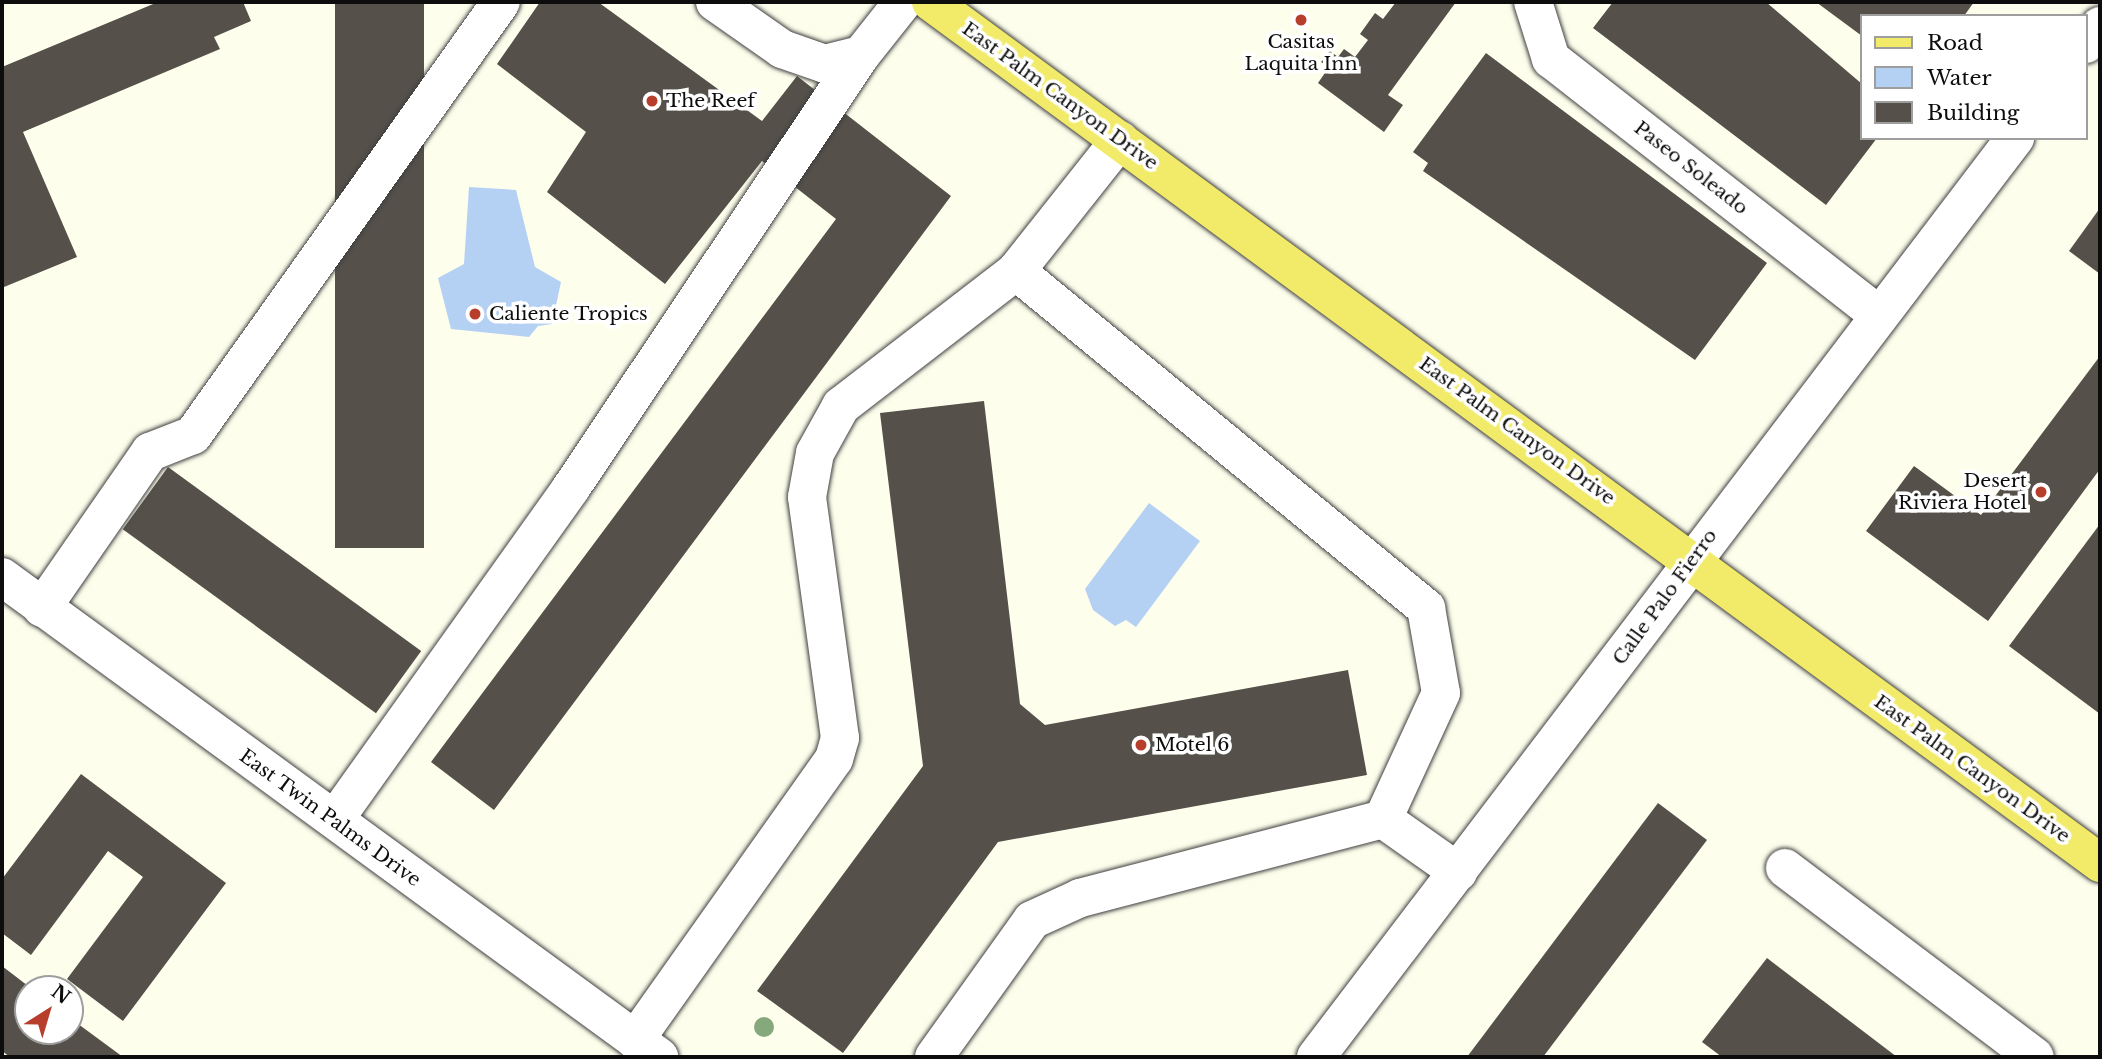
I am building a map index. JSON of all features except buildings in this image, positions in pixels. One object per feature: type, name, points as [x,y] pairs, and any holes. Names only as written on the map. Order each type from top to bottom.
[{"type":"main road","name":"East Palm Canyon Drive","points":[[931,2],[2100,863]]},
{"type":"street","points":[[43,608],[150,452],[193,435],[500,2]]},
{"type":"street","points":[[715,2],[782,49],[825,64],[861,55]]},
{"type":"street","points":[[335,819],[571,488],[861,55],[903,2]]},
{"type":"street","name":"Paseo Soleado","points":[[1533,2],[1551,59],[1879,316]]},
{"type":"street","points":[[2088,41],[2100,26]]},
{"type":"street","points":[[647,1049],[834,759],[840,738],[807,496],[816,453],[841,406],[1016,271],[1121,140]]},
{"type":"street","name":"Calle Palo Fierro","points":[[1316,1057],[2013,140]]},
{"type":"street","points":[[1016,271],[1426,608],[1441,693],[1383,820]]},
{"type":"street","name":"East Twin Palms Drive","points":[[2,577],[647,1049]]},
{"type":"street","points":[[934,1057],[1032,920],[1080,898],[1383,820],[1458,872]]},
{"type":"street","points":[[1785,868],[2035,1057]]},
{"type":"water","points":[[469,187],[516,190],[535,267],[561,282],[552,324],[538,326],[529,337],[451,329],[438,278],[464,264]]},
{"type":"water","points":[[1149,503],[1200,541],[1136,627],[1126,620],[1115,626],[1093,610],[1085,589]]},
{"type":"place","name":"Casitas Laquita Inn","points":[[1301,20]]},
{"type":"place","name":"The Reef","points":[[652,101]]},
{"type":"place","name":"Caliente Tropics","points":[[475,314]]},
{"type":"place","name":"Desert Riviera Hotel","points":[[2041,492]]},
{"type":"place","name":"Motel 6","points":[[1141,745]]}]
